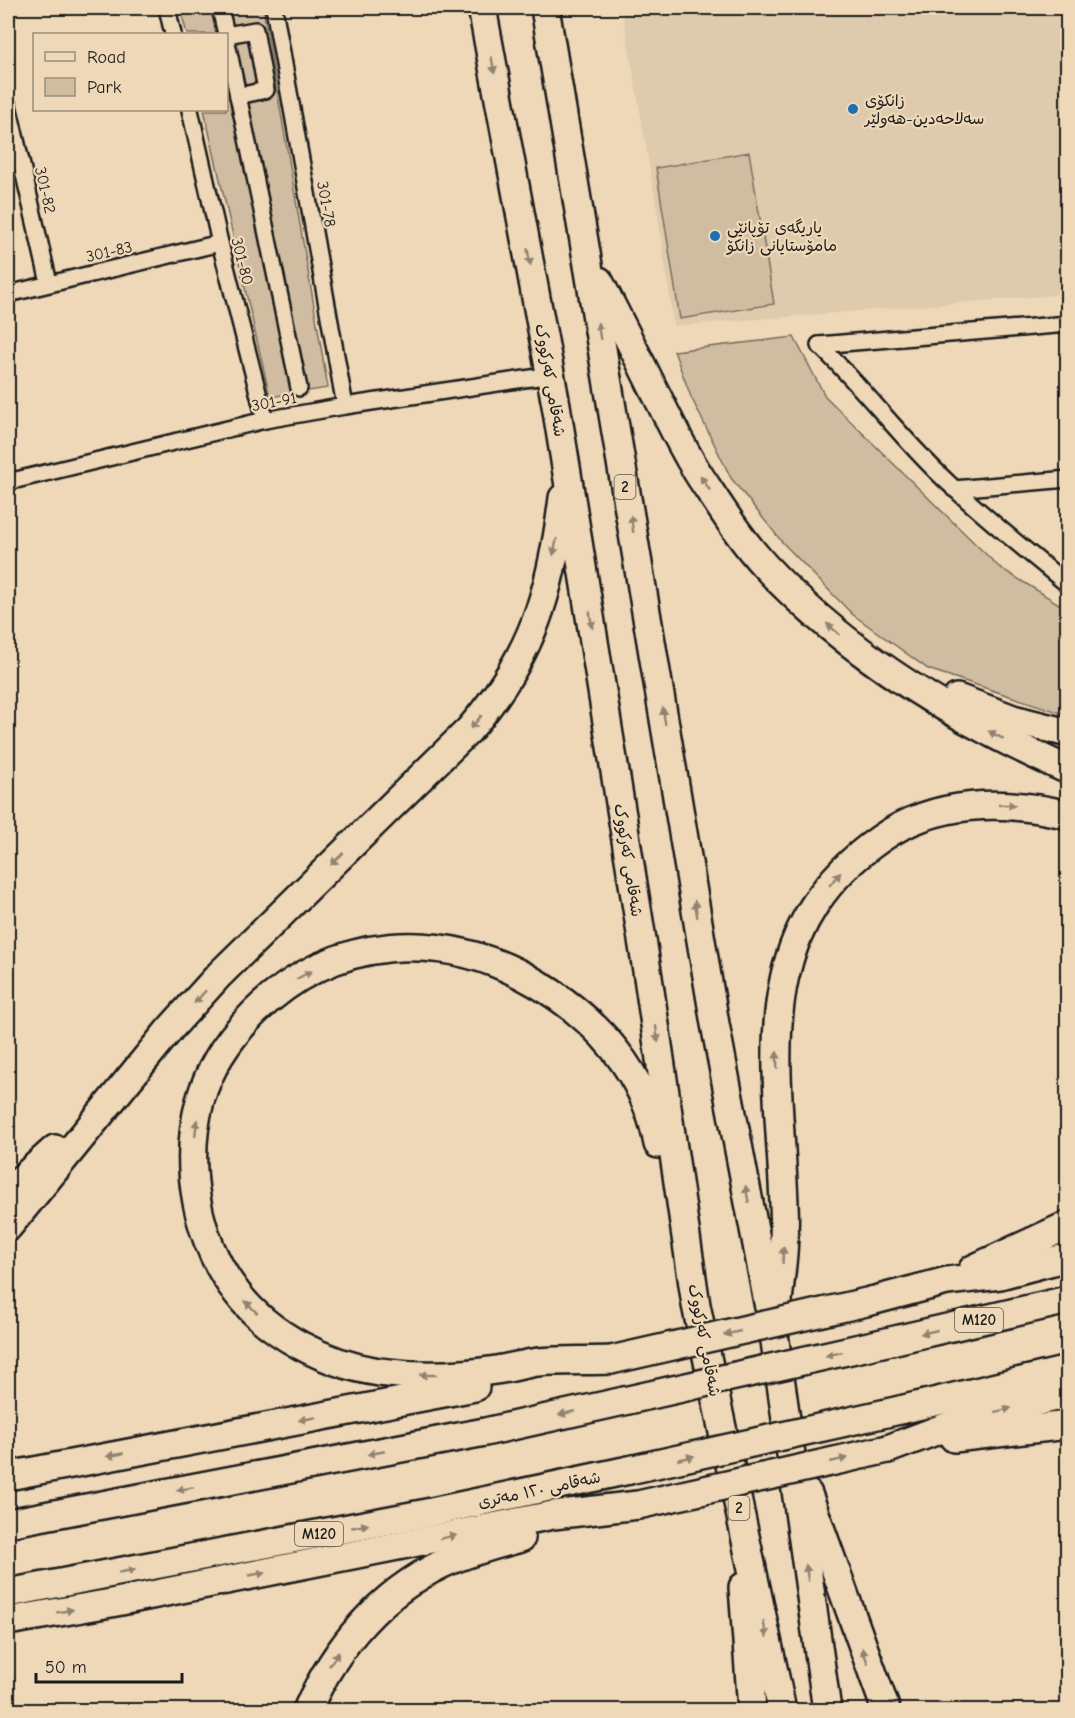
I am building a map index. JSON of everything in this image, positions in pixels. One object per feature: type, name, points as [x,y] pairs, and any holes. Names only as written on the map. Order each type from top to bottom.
[{"type":"highway","name":"شەقامی کەرکووک","points":[[482,8],[551,375],[648,977],[696,1305],[782,1710]]},
{"type":"highway","name":"2","points":[[545,8],[715,1024],[774,1334],[827,1710]]},
{"type":"highway","points":[[588,260],[675,432],[700,476],[764,565],[848,642],[879,665],[945,709],[1068,770]]},
{"type":"highway","points":[[8,1191],[57,1146],[219,975],[449,751],[495,699],[512,674],[537,621],[558,534],[566,468]]},
{"type":"highway","points":[[879,665],[945,694],[1013,719],[1068,733]]},
{"type":"highway","points":[[774,1334],[783,1259],[784,1207],[777,1078],[778,1017],[784,973],[806,917],[834,878],[861,852],[917,817],[982,804],[1018,805],[1068,815]]},
{"type":"highway","points":[[611,1360],[538,1362],[455,1375],[377,1372],[339,1362],[308,1350],[255,1312],[237,1293],[208,1242],[199,1213],[194,1185],[196,1124],[201,1099],[213,1069],[228,1042],[272,995],[325,964],[358,953],[389,948],[421,947],[484,957],[514,970],[547,989],[602,1035],[627,1064],[644,1096],[655,1129],[672,1226],[696,1305]]},
{"type":"highway","points":[[8,1227],[170,1029]]},
{"type":"highway","points":[[947,1281],[1068,1225]]},
{"type":"highway","points":[[8,1476],[424,1398],[611,1360],[871,1301],[947,1281],[1000,1275],[1068,1257]]},
{"type":"highway","name":"M120","points":[[8,1523],[485,1432],[1068,1300]]},
{"type":"highway","name":"شەقامی ١٢٠ مەتری","points":[[8,1593],[422,1514],[900,1410],[1068,1370]]},
{"type":"highway","points":[[888,1449],[970,1418],[1068,1394]]},
{"type":"highway","points":[[307,1710],[328,1667],[358,1627],[398,1591],[442,1564],[496,1545],[638,1505],[888,1449],[979,1434],[1068,1425]]},
{"type":"highway","points":[[789,1444],[886,1710]]},
{"type":"highway","points":[[728,1455],[741,1537],[752,1710]]},
{"type":"highway","points":[[8,1621],[553,1515],[638,1505]]},
{"type":"street","points":[[167,8],[173,33]]},
{"type":"street","points":[[220,8],[225,33]]},
{"type":"street","name":"301-78","points":[[274,8],[345,406]]},
{"type":"street","points":[[228,36],[255,30],[266,90],[238,96]]},
{"type":"street","points":[[228,46],[299,388]]},
{"type":"street","name":"301-82","points":[[8,105],[49,283]]},
{"type":"street","name":"301-80","points":[[190,111],[220,243],[265,420]]},
{"type":"street","name":"301-83","points":[[8,294],[220,243]]},
{"type":"street","points":[[1068,324],[819,345],[853,378],[897,430],[954,489],[1068,585]]},
{"type":"street","name":"301-91","points":[[8,482],[265,420],[551,375]]},
{"type":"street","points":[[954,489],[1068,479]]},
{"type":"shaded area","name":"زانکۆی سەلاحەدین-هەولێر","points":[[622,8],[1067,8],[1067,294],[674,326],[657,210]]},
{"type":"green space","points":[[180,8],[263,8],[328,388],[270,397],[204,111],[228,111],[228,33],[187,33]]},
{"type":"green space","name":"یاریگەی تۆپانێی مامۆستایانی زانکۆ","points":[[749,152],[774,304],[680,319],[656,168]]},
{"type":"green space","points":[[794,337],[825,396],[999,567],[1067,609],[1067,715],[928,669],[852,614],[782,542],[731,478],[691,397],[674,351]]},
{"type":"place","name":"زانکۆی سەلاحەدین-هەولێر","points":[[853,109]]},
{"type":"place","name":"یاریگەی تۆپانێی مامۆستایانی زانکۆ","points":[[715,236]]}]
